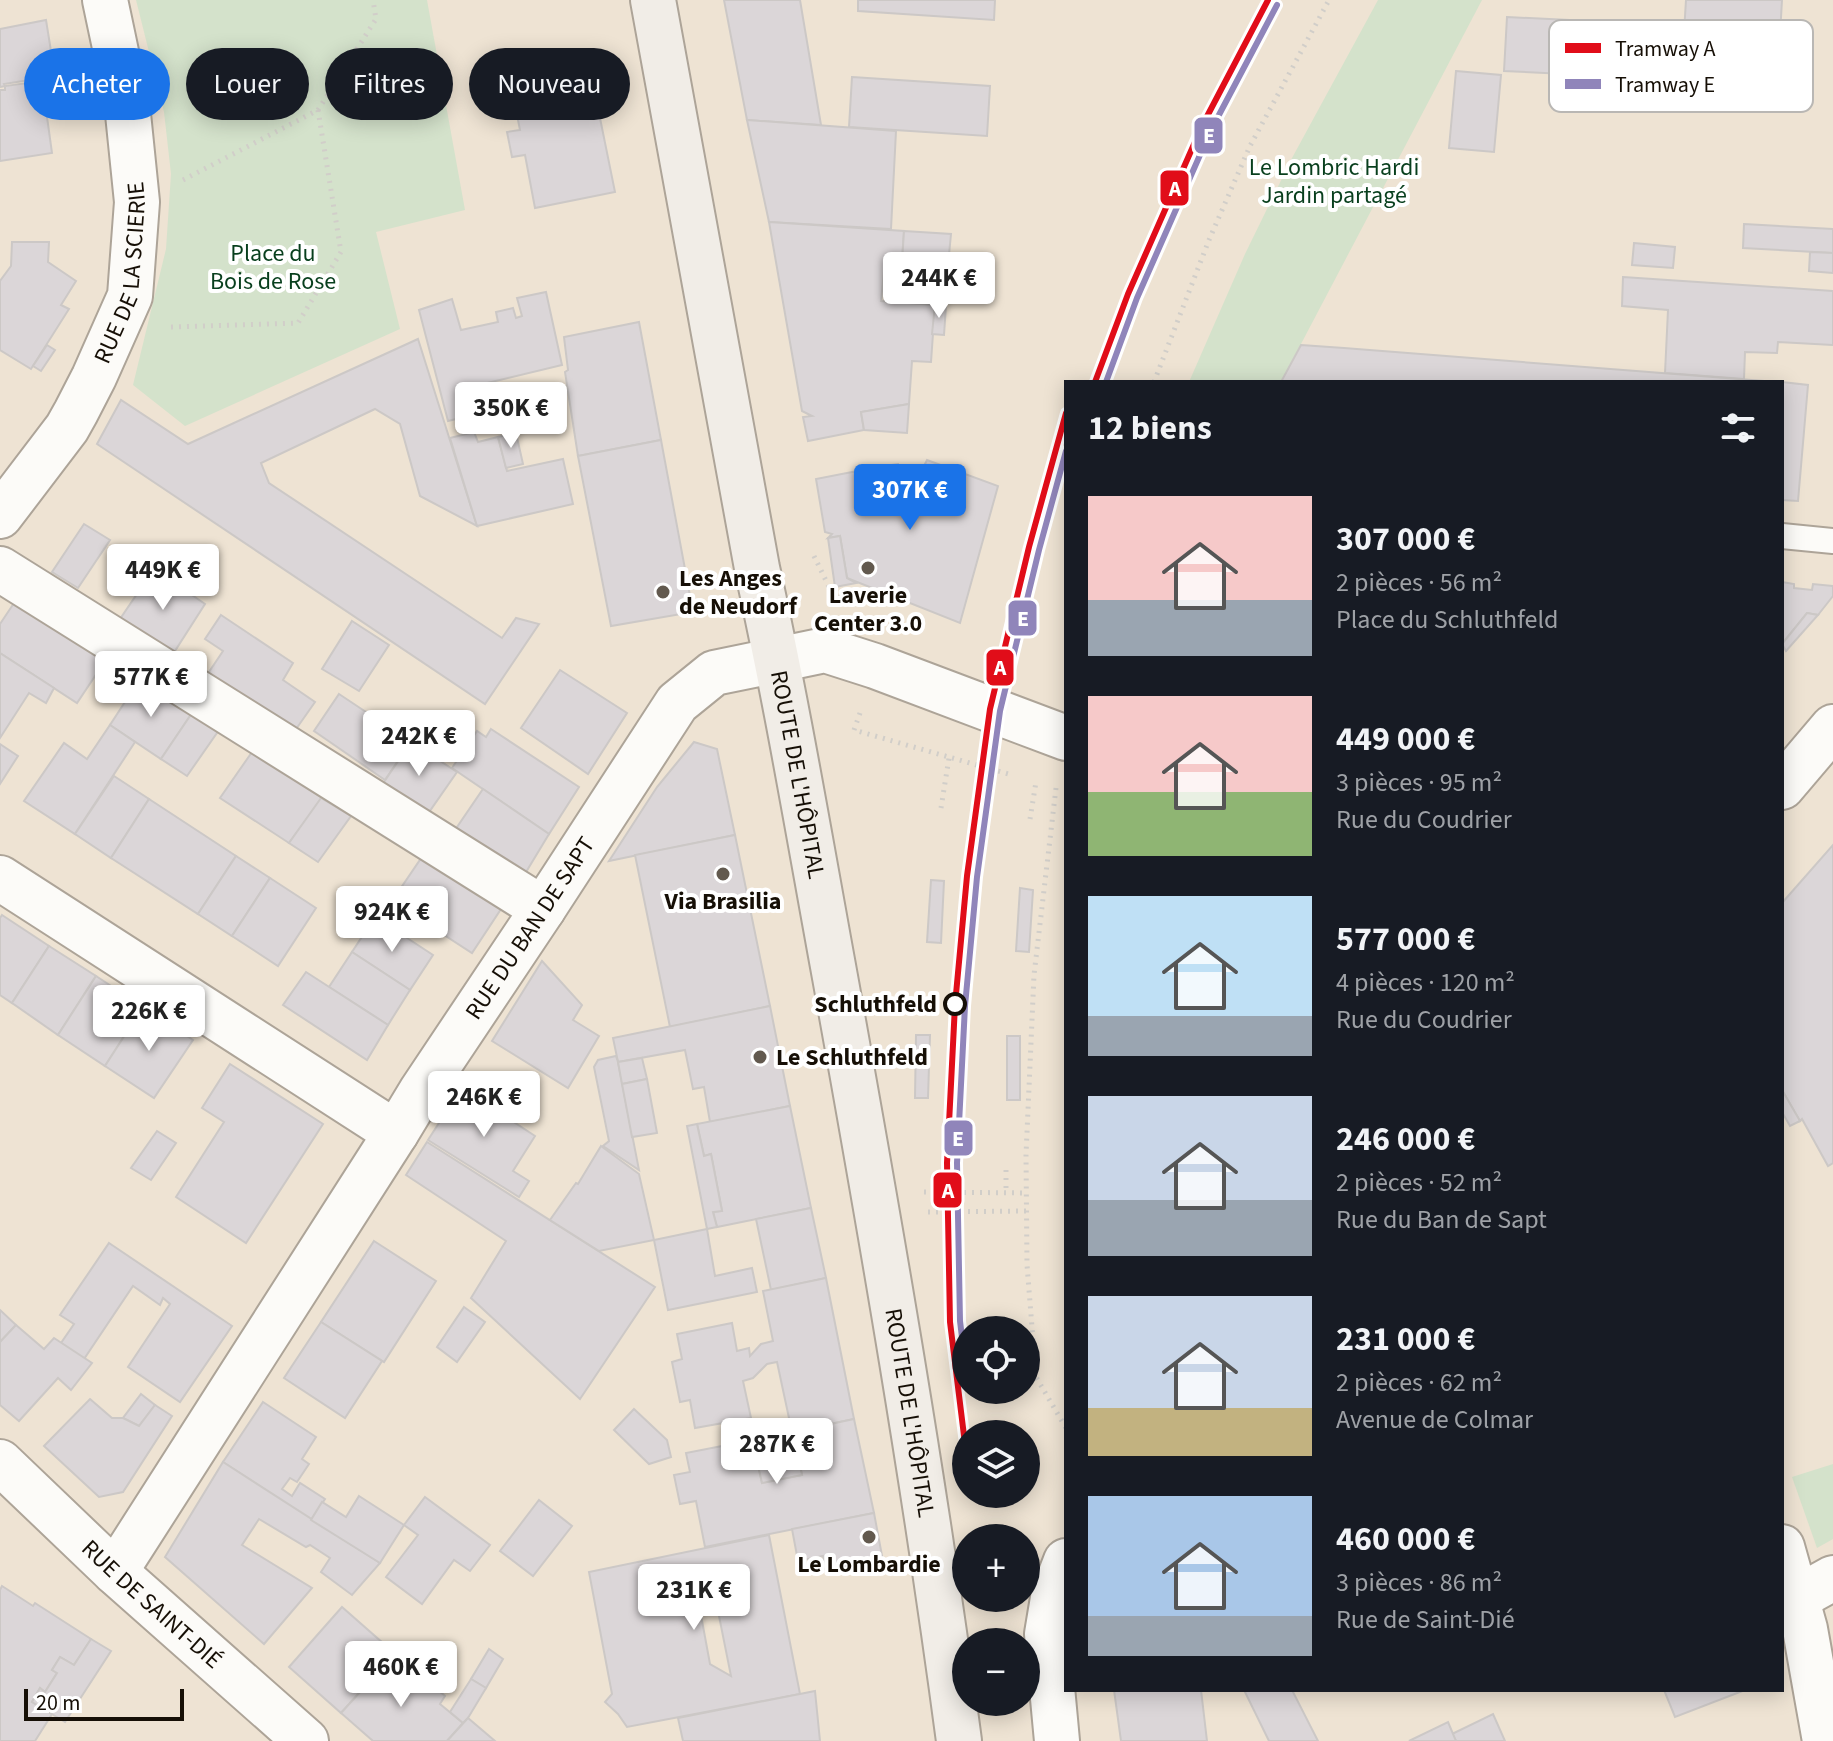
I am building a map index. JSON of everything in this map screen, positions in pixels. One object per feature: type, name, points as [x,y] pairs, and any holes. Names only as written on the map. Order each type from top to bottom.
[{"type":"main road","name":"ROUTE DE L'HÔPITAL","points":[[653,0],[879,1221],[959,1741]]},
{"type":"street","name":"RUE DE LA SCIERIE","points":[[0,516],[67,428],[130,296],[137,202],[127,104],[105,0]]},
{"type":"street","points":[[0,569],[543,909]]},
{"type":"street","name":"RUE DU BAN DE SAPT","points":[[115,1572],[422,1090],[677,703],[714,673],[825,650],[1064,737]]},
{"type":"street","points":[[1784,785],[1833,727]]},
{"type":"street","points":[[0,878],[396,1133]]},
{"type":"street","name":"RUE DE SAINT-DIÉ","points":[[0,1462],[115,1572],[306,1741]]},
{"type":"street","points":[[1784,1549],[1815,1588],[1805,1629],[1825,1741]]},
{"type":"street","points":[[1057,1741],[1047,1634],[1054,1592],[1064,1566]]},
{"type":"lane","points":[[1784,536],[1833,541]]},
{"type":"path","points":[[183,180],[318,110],[376,19],[373,0]]},
{"type":"path","points":[[1155,380],[1209,240],[1250,146],[1329,0]]},
{"type":"path","points":[[184,327],[298,323],[341,252],[318,110]]},
{"type":"path","points":[[814,556],[832,593],[860,607]]},
{"type":"path","points":[[854,730],[1064,790]]},
{"type":"path","points":[[941,808],[950,758]]},
{"type":"path","points":[[1030,819],[1036,782]]},
{"type":"path","points":[[1056,788],[1034,975],[1026,1155],[1027,1265],[1036,1377],[1064,1425]]},
{"type":"path","points":[[1006,1170],[1006,1193]]},
{"type":"path","points":[[924,1192],[1027,1193]]},
{"type":"path","points":[[879,1221],[925,1212],[1027,1211]]},
{"type":"green space","name":"Place du Bois de Rose","points":[[136,0],[427,0],[436,48],[325,48],[325,120],[449,120],[465,210],[376,232],[400,329],[185,426],[133,385],[166,249],[171,174],[165,120],[170,120],[170,48],[148,48]]},
{"type":"green space","name":"Le Lombric Hardi Jardin partagé","points":[[1378,0],[1482,0],[1282,380],[1190,380],[1245,254],[1292,158]]},
{"type":"green space","points":[[1833,1464],[1833,1539],[1817,1548],[1792,1477]]},
{"type":"building","points":[[724,0],[800,0],[821,125],[747,120]]},
{"type":"building","points":[[858,0],[995,0],[994,20],[858,11]]},
{"type":"building","points":[[1686,0],[1782,0],[1781,20],[1685,20]]},
{"type":"building","points":[[1507,17],[1568,20],[1549,20],[1549,73],[1504,71]]},
{"type":"building","points":[[46,20],[50,48],[24,48],[24,81],[0,87],[0,29]]},
{"type":"building","points":[[1456,71],[1501,75],[1494,152],[1449,148]]},
{"type":"building","points":[[852,77],[990,86],[987,136],[849,127]]},
{"type":"building","points":[[24,83],[24,120],[47,120],[52,153],[0,161],[0,90],[5,90],[5,86]]},
{"type":"building","points":[[518,120],[600,120],[615,192],[535,208],[525,155],[512,157],[507,132],[520,130]]},
{"type":"building","points":[[747,120],[896,131],[891,229],[769,222]]},
{"type":"building","points":[[769,222],[904,231],[902,262],[885,261],[881,301],[935,305],[931,362],[912,361],[909,404],[861,412],[864,430],[808,441],[803,417],[812,416],[802,411]]},
{"type":"building","points":[[1744,224],[1833,229],[1833,253],[1743,248]]},
{"type":"building","points":[[904,231],[951,234],[948,265],[902,262]]},
{"type":"building","points":[[12,242],[49,242],[48,262],[76,281],[61,305],[69,309],[31,369],[0,350],[0,281],[11,266]]},
{"type":"building","points":[[1634,243],[1675,247],[1673,268],[1632,265]]},
{"type":"building","points":[[1810,252],[1833,253],[1833,273],[1809,271]]},
{"type":"building","points":[[1623,277],[1833,291],[1833,345],[1778,342],[1777,353],[1745,352],[1744,379],[1665,373],[1668,310],[1622,306]]},
{"type":"building","points":[[546,292],[562,365],[458,390],[464,417],[448,421],[419,310],[452,299],[461,330],[498,322],[496,312],[513,308],[516,318],[522,316],[517,298]]},
{"type":"building","points":[[935,305],[946,306],[944,335],[932,334]]},
{"type":"building","points":[[639,322],[661,440],[578,456],[565,372],[568,370],[564,337]]},
{"type":"building","points":[[418,339],[477,526],[420,496],[400,424],[375,409],[261,463],[269,483],[502,638],[516,618],[539,624],[485,704],[97,444],[121,400],[188,444]]},
{"type":"building","points":[[47,345],[55,350],[41,371],[33,366]]},
{"type":"building","points":[[1301,345],[1752,380],[1282,380]]},
{"type":"building","points":[[1784,382],[1808,385],[1798,501],[1784,500]]},
{"type":"building","points":[[909,404],[907,433],[864,430],[861,412]]},
{"type":"building","points":[[474,432],[478,442],[498,437],[507,471],[563,459],[573,504],[477,526],[450,438]]},
{"type":"building","points":[[516,433],[523,464],[506,468],[498,437]]},
{"type":"building","points":[[661,440],[693,612],[611,626],[578,456]]},
{"type":"building","points":[[927,460],[998,486],[960,623],[847,578],[840,536],[828,538],[832,534],[825,532],[816,479],[883,466],[885,478],[922,470]]},
{"type":"building","points":[[898,464],[900,474],[885,478],[883,466]]},
{"type":"building","points":[[84,524],[110,540],[78,588],[52,572]]},
{"type":"building","points":[[840,536],[847,578],[856,583],[835,587],[828,538]]},
{"type":"building","points":[[154,569],[205,604],[173,654],[120,619]]},
{"type":"building","points":[[1784,582],[1794,584],[1794,588],[1812,590],[1813,584],[1833,586],[1833,596],[1818,615],[1807,613],[1784,642]]},
{"type":"building","points":[[16,600],[107,658],[77,703],[0,653],[0,624]]},
{"type":"building","points":[[1807,613],[1818,615],[1786,651],[1784,642]]},
{"type":"building","points":[[221,615],[293,663],[283,680],[315,702],[294,732],[207,675],[223,651],[205,639]]},
{"type":"building","points":[[352,621],[389,645],[359,691],[322,669]]},
{"type":"building","points":[[0,653],[54,688],[46,703],[29,693],[0,738]]},
{"type":"building","points":[[560,670],[627,713],[588,774],[521,728]]},
{"type":"building","points":[[140,679],[192,713],[161,759],[110,725]]},
{"type":"building","points":[[339,694],[411,742],[385,780],[314,731]]},
{"type":"building","points":[[192,713],[219,730],[187,776],[161,759]]},
{"type":"building","points":[[110,725],[135,742],[75,834],[24,801],[64,743],[87,759]]},
{"type":"building","points":[[491,729],[579,787],[549,834],[452,768],[477,731],[486,737]]},
{"type":"building","points":[[411,742],[457,772],[427,815],[382,785]]},
{"type":"building","points":[[694,742],[717,749],[735,835],[609,861],[657,787]]},
{"type":"building","points":[[0,744],[18,756],[0,784]]},
{"type":"building","points":[[252,752],[322,798],[289,843],[220,798]]},
{"type":"building","points":[[114,776],[149,799],[111,858],[75,834]]},
{"type":"building","points":[[483,789],[549,834],[523,877],[453,833]]},
{"type":"building","points":[[321,798],[351,816],[318,862],[289,843]]},
{"type":"building","points":[[149,799],[236,856],[198,914],[111,858]]},
{"type":"building","points":[[735,835],[770,1006],[670,1027],[635,855]]},
{"type":"building","points":[[1833,845],[1833,1163],[1828,1166],[1784,1093],[1784,901]]},
{"type":"building","points":[[424,854],[503,906],[472,953],[392,901]]},
{"type":"building","points":[[236,856],[270,878],[232,936],[198,914]]},
{"type":"building","points":[[270,878],[316,908],[278,966],[232,936]]},
{"type":"building","points":[[931,880],[944,881],[941,943],[927,942]]},
{"type":"building","points":[[1020,888],[1033,890],[1029,952],[1016,951]]},
{"type":"building","points":[[2,915],[49,946],[12,1003],[0,995]]},
{"type":"building","points":[[375,917],[433,955],[410,990],[352,952]]},
{"type":"building","points":[[49,946],[96,976],[58,1035],[12,1003]]},
{"type":"building","points":[[352,952],[410,990],[388,1025],[329,987]]},
{"type":"building","points":[[542,961],[582,1005],[573,1020],[599,1036],[568,1088],[492,1041]]},
{"type":"building","points":[[306,972],[388,1025],[367,1060],[283,1005]]},
{"type":"building","points":[[96,976],[143,1007],[105,1066],[58,1035]]},
{"type":"building","points":[[770,1006],[790,1106],[710,1122],[704,1087],[693,1089],[685,1050],[618,1062],[613,1038]]},
{"type":"building","points":[[143,1007],[193,1040],[154,1098],[105,1066]]},
{"type":"building","points":[[916,1035],[930,1035],[928,1098],[915,1098]]},
{"type":"building","points":[[1007,1036],[1020,1036],[1020,1100],[1007,1100]]},
{"type":"building","points":[[616,1056],[639,1170],[603,1146],[609,1141],[594,1067],[598,1060]]},
{"type":"building","points":[[642,1058],[647,1079],[622,1084],[618,1062]]},
{"type":"building","points":[[230,1064],[323,1124],[246,1243],[176,1197],[224,1122],[202,1108]]},
{"type":"building","points":[[647,1079],[657,1133],[632,1137],[622,1084]]},
{"type":"building","points":[[461,1089],[487,1105],[493,1097],[512,1109],[506,1117],[535,1136],[513,1171],[529,1181],[519,1197],[428,1140]]},
{"type":"building","points":[[1784,1093],[1800,1121],[1790,1126],[1784,1116]]},
{"type":"building","points":[[790,1106],[811,1208],[717,1227],[713,1212],[722,1211],[711,1154],[704,1156],[697,1124]]},
{"type":"building","points":[[697,1124],[704,1156],[711,1154],[722,1211],[713,1212],[717,1227],[707,1229],[687,1126]]},
{"type":"building","points":[[157,1131],[176,1143],[151,1180],[131,1168]]},
{"type":"building","points":[[427,1142],[655,1287],[580,1399],[471,1298],[506,1241],[406,1175]]},
{"type":"building","points":[[601,1146],[639,1174],[654,1240],[599,1251],[550,1220],[578,1184]]},
{"type":"building","points":[[811,1208],[826,1278],[771,1290],[756,1219]]},
{"type":"building","points":[[707,1229],[715,1276],[752,1268],[757,1292],[668,1310],[654,1240]]},
{"type":"building","points":[[374,1241],[436,1281],[384,1362],[321,1322]]},
{"type":"building","points":[[109,1243],[232,1326],[180,1402],[128,1367],[170,1304],[163,1298],[160,1305],[133,1286],[84,1359],[61,1343],[74,1324],[60,1315]]},
{"type":"building","points":[[826,1278],[854,1419],[792,1432],[777,1362],[767,1364],[753,1378],[743,1381],[751,1418],[695,1428],[690,1400],[680,1402],[672,1362],[682,1359],[677,1334],[732,1323],[737,1351],[749,1348],[750,1356],[761,1344],[773,1341],[763,1291]]},
{"type":"building","points":[[464,1307],[485,1322],[457,1362],[437,1347]]},
{"type":"building","points":[[0,1310],[16,1325],[0,1342]]},
{"type":"building","points":[[321,1322],[382,1361],[345,1418],[284,1378]]},
{"type":"building","points":[[16,1325],[44,1349],[54,1338],[92,1363],[71,1390],[58,1378],[19,1421],[0,1405],[0,1342]]},
{"type":"building","points":[[141,1394],[155,1405],[139,1426],[123,1418]]},
{"type":"building","points":[[90,1399],[112,1418],[123,1418],[139,1426],[155,1405],[172,1416],[123,1492],[99,1497],[44,1446]]},
{"type":"building","points":[[263,1402],[316,1437],[302,1459],[309,1464],[297,1482],[290,1478],[282,1489],[292,1496],[300,1483],[325,1499],[311,1520],[223,1462]]},
{"type":"building","points":[[634,1409],[667,1440],[671,1457],[649,1464],[614,1430]]},
{"type":"building","points":[[854,1419],[874,1513],[705,1547],[696,1501],[680,1504],[674,1475],[690,1472],[686,1453],[753,1440],[762,1483],[802,1475],[793,1432]]},
{"type":"building","points":[[797,1453],[802,1475],[762,1483],[757,1461]]},
{"type":"building","points":[[223,1462],[380,1563],[352,1595],[321,1572],[330,1558],[259,1519],[242,1545],[312,1588],[264,1644],[165,1557]]},
{"type":"building","points":[[359,1496],[404,1525],[380,1563],[311,1520],[322,1502],[346,1517]]},
{"type":"building","points":[[425,1497],[490,1545],[470,1571],[454,1560],[422,1604],[386,1577],[418,1535],[404,1525]]},
{"type":"building","points":[[539,1500],[572,1526],[533,1576],[500,1551]]},
{"type":"building","points":[[874,1513],[883,1561],[826,1572],[823,1556],[798,1561],[792,1529]]},
{"type":"building","points":[[769,1535],[800,1694],[627,1727],[605,1702],[612,1694],[589,1572]],"holes":[[[715,1596],[731,1676],[710,1664],[698,1599]]]},
{"type":"building","points":[[2,1586],[91,1639],[74,1665],[60,1657],[52,1670],[57,1673],[45,1692],[40,1688],[32,1702],[52,1714],[35,1741],[0,1741]]},
{"type":"building","points":[[342,1607],[384,1644],[381,1648],[392,1657],[341,1713],[289,1667]]},
{"type":"building","points":[[91,1639],[111,1651],[65,1722],[32,1702],[40,1688],[45,1692],[57,1673],[52,1670],[60,1657],[74,1665]]},
{"type":"building","points":[[489,1649],[503,1659],[486,1688],[471,1679]]},
{"type":"building","points":[[392,1657],[396,1661],[394,1663],[413,1680],[418,1673],[445,1696],[440,1704],[463,1723],[447,1741],[373,1741],[341,1713]]},
{"type":"building","points":[[471,1679],[486,1688],[463,1723],[450,1712]]},
{"type":"building","points":[[815,1691],[820,1741],[683,1741],[678,1718]]},
{"type":"building","points":[[1114,1692],[1201,1692],[1207,1741],[1121,1741]]},
{"type":"building","points":[[1245,1692],[1293,1692],[1318,1741],[1269,1741]]},
{"type":"building","points":[[1665,1692],[1740,1692],[1675,1717]]},
{"type":"building","points":[[1493,1714],[1505,1741],[1456,1741],[1452,1734]]},
{"type":"building","points":[[468,1718],[495,1741],[447,1741]]},
{"type":"building","points":[[1448,1722],[1456,1741],[1409,1741]]},
{"type":"tram line","name":"A","points":[[1096,380],[1128,294],[1202,126],[1268,0]]},
{"type":"tram line","name":"E","points":[[1107,380],[1137,298],[1211,130],[1277,5]]},
{"type":"tram line","name":"A","points":[[962,1420],[950,1322],[947,1163],[955,1005],[967,876],[990,709],[1029,547],[1064,420]]},
{"type":"tram line","name":"E","points":[[960,1316],[957,1163],[965,1006],[977,877],[1000,711],[1064,458]]},
{"type":"place","name":"Laverie Center 3.0","points":[[868,568]]},
{"type":"place","name":"Les Anges de Neudorf","points":[[663,592]]},
{"type":"place","name":"Via Brasilia","points":[[723,874]]},
{"type":"place","name":"Schluthfeld","points":[[955,1004]]},
{"type":"place","name":"Le Schluthfeld","points":[[760,1057]]},
{"type":"place","name":"Le Lombardie","points":[[869,1537]]}]
